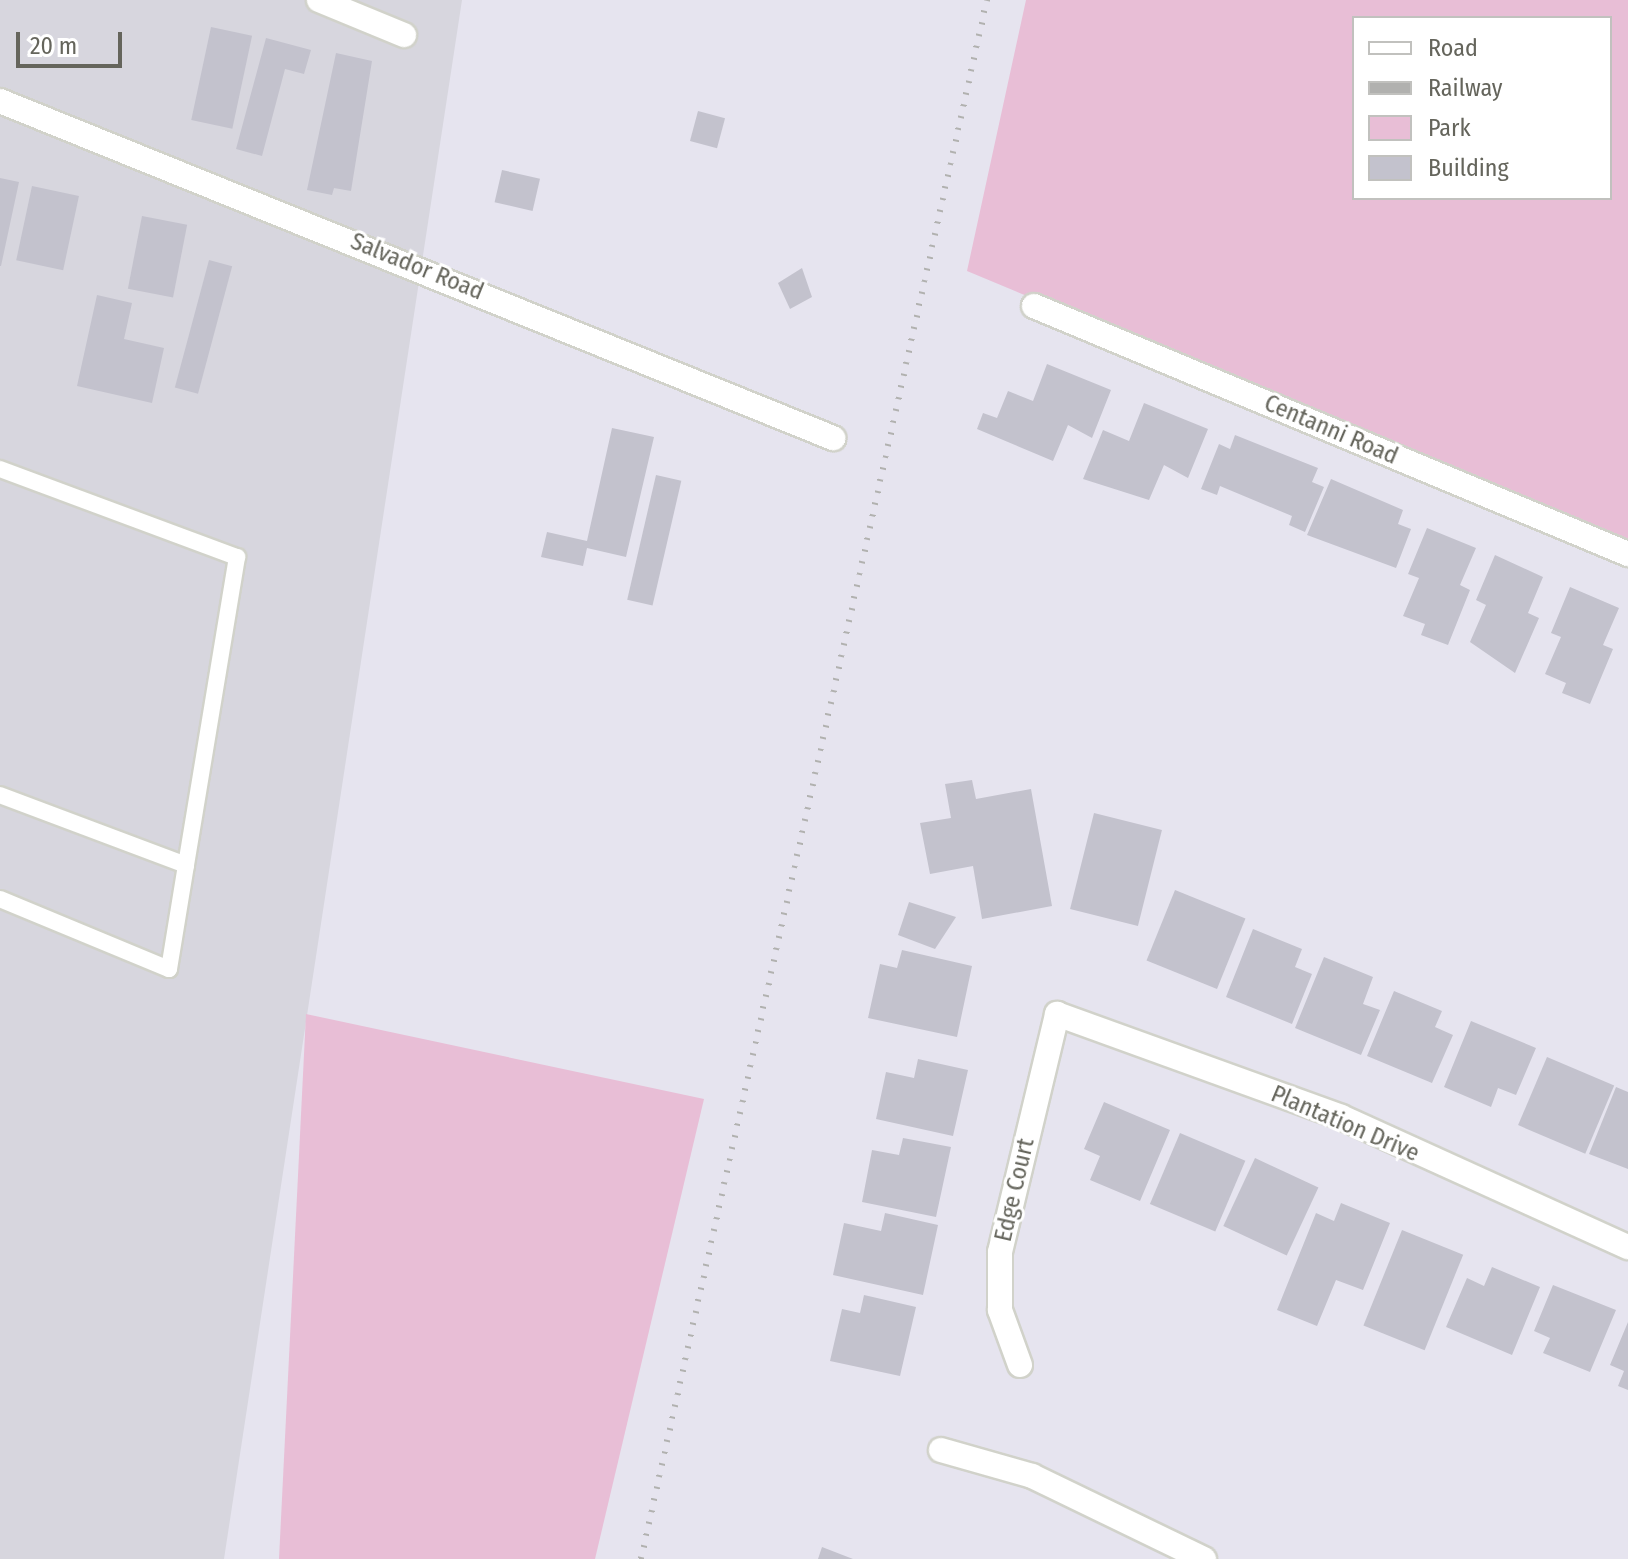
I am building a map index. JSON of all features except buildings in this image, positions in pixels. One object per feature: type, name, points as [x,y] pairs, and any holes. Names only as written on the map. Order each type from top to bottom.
[{"type":"street","points":[[319,0],[404,35]]},
{"type":"street","name":"Salvador Road","points":[[0,101],[833,438]]},
{"type":"street","name":"Centanni Road","points":[[1034,306],[1628,554]]},
{"type":"street","name":"Plantation Drive","points":[[1057,1014],[1341,1117],[1628,1247]]},
{"type":"street","name":"Edge Court","points":[[1020,1365],[1000,1310],[1000,1252],[1057,1014]]},
{"type":"street","points":[[941,1450],[1032,1476],[1204,1559]]},
{"type":"lane","points":[[0,469],[237,557],[169,969],[0,899]]},
{"type":"lane","points":[[0,795],[186,865]]},
{"type":"shaded area","points":[[0,0],[462,0],[224,1559],[0,1559]]},
{"type":"green space","points":[[1026,0],[1628,0],[1628,546],[967,271]]},
{"type":"green space","points":[[306,1014],[704,1099],[595,1559],[279,1559]]},
{"type":"railway","points":[[641,1559],[987,0]]}]
